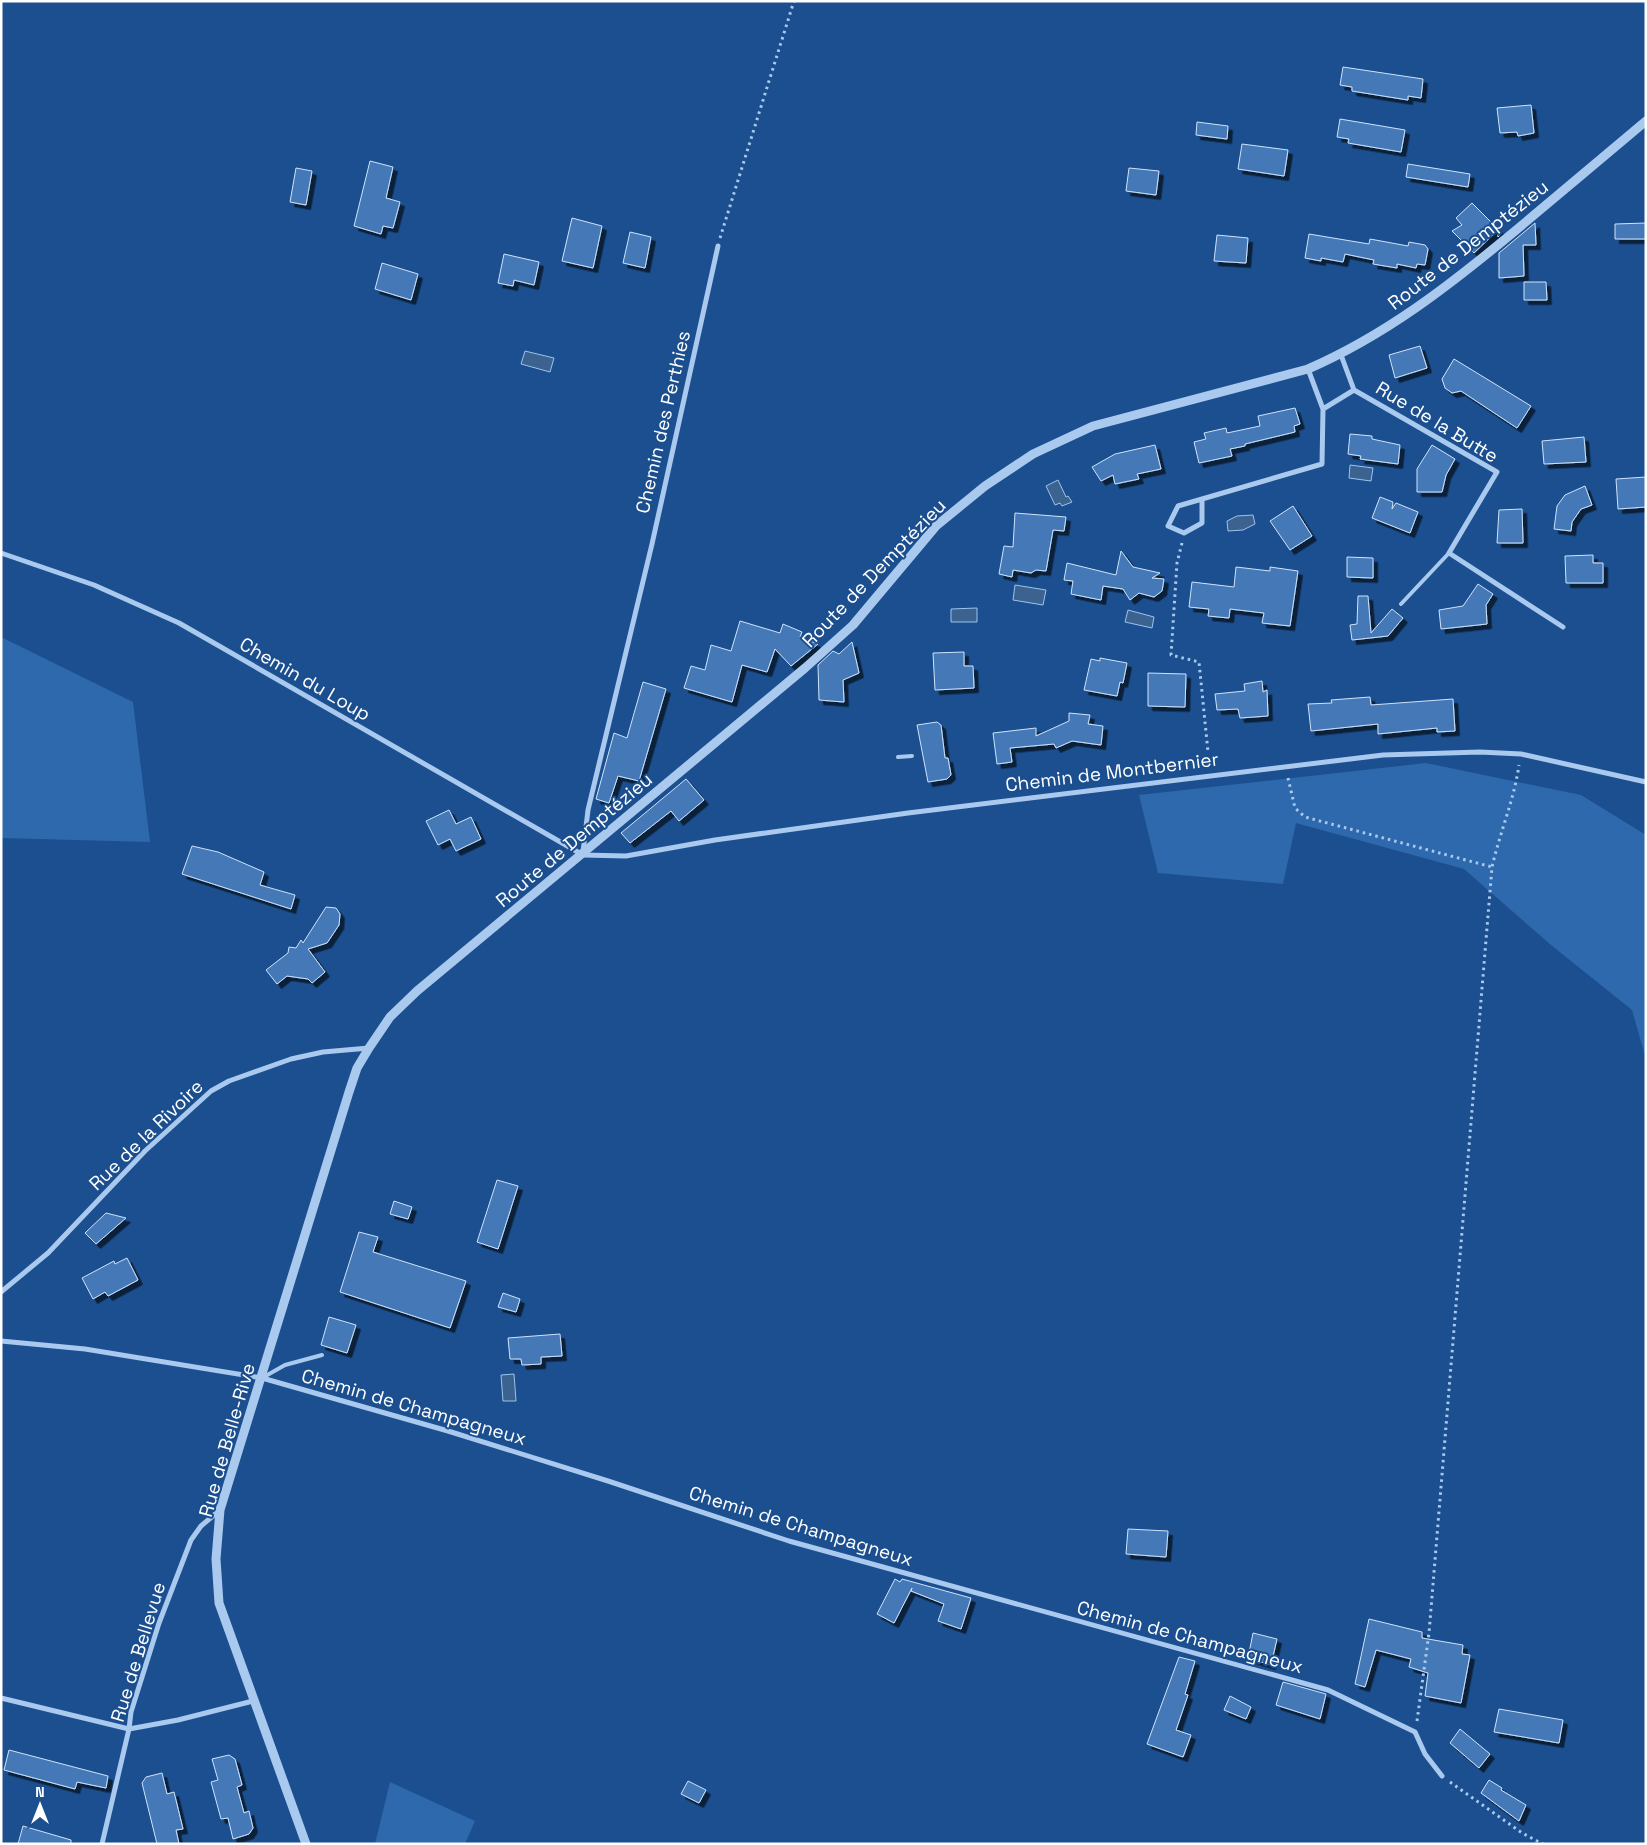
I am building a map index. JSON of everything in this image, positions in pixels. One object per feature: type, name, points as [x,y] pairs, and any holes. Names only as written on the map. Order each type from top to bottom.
[{"type":"street","name":"Route de Demptézieu","points":[[369,1048],[390,1018],[417,991],[583,855],[804,668],[853,624],[936,526],[985,486],[1033,454],[1093,426],[1308,368],[1341,354],[1388,328],[1448,286],[1646,121]]},
{"type":"street","name":"Chemin des Perthies","points":[[583,855],[588,810],[652,544],[718,246]]},
{"type":"street","name":"Rue de la Butte","points":[[1341,354],[1354,390],[1497,472],[1448,554]]},
{"type":"street","points":[[1202,499],[1202,523],[1184,533],[1168,526],[1178,506],[1202,499],[1322,464],[1323,409],[1308,368]]},
{"type":"street","points":[[1323,409],[1354,390]]},
{"type":"street","name":"Chemin du Loup","points":[[1,553],[94,585],[179,623],[583,855]]},
{"type":"street","points":[[1448,554],[1563,627]]},
{"type":"street","name":"Chemin de Montbernier","points":[[583,855],[626,856],[715,840],[908,813],[1285,765],[1383,755],[1480,752],[1521,754],[1646,782]]},
{"type":"street","name":"Rue de la Rivoire","points":[[1,1292],[48,1253],[145,1150],[211,1091],[229,1081],[291,1059],[323,1052],[369,1048]]},
{"type":"street","name":"Rue de Belle-Rive","points":[[306,1844],[219,1603],[216,1559],[220,1510],[262,1378],[332,1141],[358,1068],[369,1048]]},
{"type":"street","name":"Chemin de Champagneux","points":[[1,1341],[84,1349],[262,1378],[448,1431],[608,1480],[789,1540],[1328,1690],[1415,1732]]},
{"type":"street","name":"Rue de Bellevue","points":[[102,1844],[129,1729],[131,1712],[159,1623],[191,1540],[201,1526],[220,1510]]},
{"type":"street","points":[[1,1698],[129,1729],[178,1720],[253,1701]]},
{"type":"street","points":[[1415,1732],[1425,1754],[1442,1776]]},
{"type":"lane","points":[[1401,604],[1448,554]]},
{"type":"lane","points":[[898,757],[912,756]]},
{"type":"lane","points":[[262,1378],[285,1365],[322,1355]]},
{"type":"path","points":[[718,246],[794,1]]},
{"type":"path","points":[[1184,533],[1177,563],[1172,655],[1199,662],[1208,752]]},
{"type":"path","points":[[1415,1732],[1430,1623],[1492,867],[1497,845],[1516,790],[1521,754]]},
{"type":"path","points":[[1285,765],[1295,808],[1305,817],[1492,867]]},
{"type":"path","points":[[1442,1776],[1522,1833],[1543,1844]]},
{"type":"shaded area","points":[[525,351],[554,358],[550,372],[521,364]]},
{"type":"shaded area","points":[[1350,465],[1373,468],[1371,481],[1349,478]]},
{"type":"shaded area","points":[[1058,480],[1066,497],[1068,496],[1072,502],[1062,506],[1060,503],[1055,505],[1046,486]]},
{"type":"shaded area","points":[[1253,515],[1255,524],[1243,530],[1228,531],[1227,521],[1237,516]]},
{"type":"shaded area","points":[[1015,585],[1046,590],[1043,605],[1013,600]]},
{"type":"shaded area","points":[[977,608],[977,622],[951,622],[951,609]]},
{"type":"shaded area","points":[[1128,610],[1154,617],[1152,628],[1125,622]]},
{"type":"shaded area","points":[[1,637],[133,702],[150,842],[1,838]]},
{"type":"shaded area","points":[[1426,763],[1581,795],[1646,835],[1646,1059],[1632,1010],[1551,945],[1464,869],[1296,823],[1283,884],[1158,873],[1139,795]]},
{"type":"shaded area","points":[[514,1374],[516,1401],[503,1401],[501,1375]]},
{"type":"shaded area","points":[[390,1782],[475,1821],[465,1844],[375,1844]]},
{"type":"building","points":[[1343,67],[1423,79],[1421,98],[1408,96],[1408,100],[1352,91],[1352,87],[1340,85]]},
{"type":"building","points":[[1531,105],[1534,133],[1518,136],[1517,132],[1500,133],[1497,108]]},
{"type":"building","points":[[1340,119],[1405,130],[1401,152],[1348,143],[1349,139],[1337,137]]},
{"type":"building","points":[[1197,122],[1228,126],[1227,139],[1196,135]]},
{"type":"building","points":[[1242,144],[1288,150],[1284,176],[1238,169]]},
{"type":"building","points":[[370,161],[393,167],[386,198],[400,202],[393,228],[383,226],[381,234],[354,226]]},
{"type":"building","points":[[1408,164],[1470,174],[1468,187],[1406,177]]},
{"type":"building","points":[[296,168],[312,171],[306,205],[290,202]]},
{"type":"building","points":[[1129,168],[1159,171],[1156,195],[1126,191]]},
{"type":"building","points":[[1472,203],[1502,233],[1498,237],[1498,230],[1474,253],[1452,231],[1462,225],[1456,218]]},
{"type":"building","points":[[572,218],[602,226],[593,268],[562,261]]},
{"type":"building","points":[[1535,223],[1536,245],[1523,245],[1524,276],[1499,278],[1499,253]]},
{"type":"building","points":[[1646,223],[1646,239],[1615,239],[1615,224]]},
{"type":"building","points":[[630,232],[651,237],[645,268],[623,263]]},
{"type":"building","points":[[1309,234],[1369,244],[1370,239],[1408,246],[1409,242],[1425,245],[1428,249],[1425,265],[1417,264],[1416,268],[1397,264],[1397,268],[1373,264],[1374,260],[1345,254],[1343,262],[1321,258],[1321,261],[1305,258]]},
{"type":"building","points":[[1217,235],[1248,238],[1246,263],[1214,261]]},
{"type":"building","points":[[504,254],[539,262],[534,285],[514,280],[513,286],[498,283]]},
{"type":"building","points":[[382,263],[418,274],[411,300],[375,289]]},
{"type":"building","points":[[1524,282],[1546,282],[1547,300],[1524,300]]},
{"type":"building","points":[[1420,346],[1427,368],[1395,378],[1389,355]]},
{"type":"building","points":[[1454,359],[1531,406],[1517,428],[1461,391],[1452,393],[1445,388],[1442,379]]},
{"type":"building","points":[[1295,408],[1300,424],[1294,426],[1295,432],[1245,444],[1245,446],[1230,449],[1232,456],[1199,463],[1194,442],[1206,439],[1204,433],[1226,428],[1227,433],[1260,426],[1258,416]]},
{"type":"building","points":[[1350,434],[1372,436],[1372,439],[1400,445],[1398,464],[1360,459],[1361,456],[1348,454]]},
{"type":"building","points":[[1584,437],[1586,462],[1544,464],[1542,441]]},
{"type":"building","points":[[1155,445],[1161,469],[1137,474],[1139,479],[1115,484],[1113,475],[1101,481],[1092,467],[1115,454]]},
{"type":"building","points":[[1432,445],[1455,459],[1446,475],[1442,492],[1417,492],[1417,469]]},
{"type":"building","points":[[1646,477],[1646,507],[1618,509],[1616,479]]},
{"type":"building","points":[[1585,486],[1592,505],[1581,509],[1572,522],[1571,531],[1554,529],[1557,506],[1565,495]]},
{"type":"building","points":[[1380,497],[1393,502],[1392,509],[1396,503],[1418,512],[1410,533],[1372,518]]},
{"type":"building","points":[[1293,506],[1312,536],[1290,550],[1270,521]]},
{"type":"building","points":[[1522,509],[1523,543],[1497,543],[1499,510]]},
{"type":"building","points":[[1015,513],[1066,517],[1064,531],[1053,530],[1046,571],[1036,570],[1031,573],[1013,570],[1012,577],[999,574],[1004,546],[1013,547]]},
{"type":"building","points":[[1121,551],[1133,567],[1160,573],[1152,578],[1164,579],[1162,591],[1154,597],[1139,593],[1130,600],[1123,589],[1103,586],[1101,600],[1071,594],[1073,581],[1064,580],[1067,563],[1116,575]]},
{"type":"building","points":[[1593,555],[1593,563],[1603,563],[1603,583],[1566,583],[1565,556]]},
{"type":"building","points":[[1347,557],[1373,558],[1373,578],[1347,577]]},
{"type":"building","points":[[1236,567],[1270,571],[1270,567],[1298,571],[1290,626],[1262,623],[1264,613],[1230,609],[1229,618],[1208,616],[1209,609],[1189,607],[1192,582],[1234,587]]},
{"type":"building","points":[[1478,584],[1493,594],[1486,605],[1487,624],[1441,629],[1439,610],[1463,606]]},
{"type":"building","points":[[1358,596],[1368,596],[1371,633],[1392,609],[1403,618],[1388,636],[1352,640],[1350,625],[1357,624]]},
{"type":"building","points":[[740,621],[780,633],[783,624],[802,632],[800,637],[818,644],[791,666],[775,649],[767,672],[742,665],[732,702],[684,688],[691,666],[705,670],[711,645],[731,651]]},
{"type":"building","points":[[852,642],[859,673],[843,680],[844,702],[819,700],[818,665],[833,651],[839,654]]},
{"type":"building","points":[[964,652],[964,666],[973,666],[974,688],[935,690],[933,653]]},
{"type":"building","points":[[1100,658],[1127,663],[1123,683],[1120,682],[1117,696],[1084,690],[1091,659],[1100,661]]},
{"type":"building","points":[[1148,673],[1186,674],[1185,707],[1148,706]]},
{"type":"building","points":[[1262,681],[1263,692],[1267,690],[1268,716],[1240,718],[1238,709],[1217,710],[1215,694],[1245,691],[1244,684]]},
{"type":"building","points":[[643,682],[666,689],[639,781],[618,776],[609,803],[596,799],[614,733],[627,738]]},
{"type":"building","points":[[1370,697],[1371,705],[1453,699],[1455,731],[1437,732],[1437,728],[1378,734],[1378,724],[1311,731],[1308,704],[1332,703],[1331,700]]},
{"type":"building","points":[[1069,713],[1090,715],[1088,724],[1103,726],[1101,745],[1072,741],[1056,748],[1054,744],[1010,748],[1012,762],[997,764],[993,733],[1036,728],[1036,736],[1069,721]]},
{"type":"building","points":[[937,722],[941,725],[945,758],[948,758],[951,775],[947,779],[928,782],[917,725]]},
{"type":"building","points":[[686,779],[704,800],[679,821],[671,811],[630,843],[621,833]]},
{"type":"building","points":[[449,810],[456,824],[471,817],[481,839],[456,851],[450,839],[438,845],[426,821]]},
{"type":"building","points":[[192,846],[218,852],[264,872],[260,885],[295,895],[291,909],[182,874]]},
{"type":"building","points":[[326,907],[336,908],[340,914],[339,925],[327,943],[308,949],[325,972],[312,983],[308,979],[287,976],[277,984],[266,970],[288,953],[289,947],[296,948],[301,940],[303,943]]},
{"type":"building","points":[[497,1180],[518,1186],[498,1249],[477,1242]]},
{"type":"building","points":[[394,1201],[412,1207],[408,1219],[390,1214]]},
{"type":"building","points":[[106,1213],[126,1218],[96,1244],[85,1233]]},
{"type":"building","points":[[359,1232],[378,1237],[373,1252],[466,1281],[450,1328],[340,1292]]},
{"type":"building","points":[[127,1258],[138,1280],[108,1296],[105,1292],[93,1299],[82,1278],[114,1261],[115,1264]]},
{"type":"building","points":[[503,1293],[520,1299],[516,1312],[498,1307]]},
{"type":"building","points":[[329,1317],[356,1325],[347,1353],[321,1345]]},
{"type":"building","points":[[560,1334],[562,1356],[541,1357],[541,1364],[522,1365],[521,1359],[510,1359],[508,1338]]},
{"type":"building","points":[[1128,1529],[1168,1531],[1166,1557],[1126,1554]]},
{"type":"building","points":[[895,1579],[900,1582],[902,1579],[971,1598],[961,1629],[938,1621],[944,1604],[911,1591],[912,1588],[894,1623],[877,1614]]},
{"type":"building","points":[[1369,1619],[1422,1632],[1422,1638],[1463,1645],[1462,1654],[1470,1655],[1461,1703],[1425,1696],[1428,1673],[1409,1667],[1411,1659],[1376,1650],[1365,1687],[1355,1684]]},
{"type":"building","points":[[1253,1633],[1277,1639],[1271,1665],[1248,1658]]},
{"type":"building","points":[[1179,1657],[1195,1661],[1185,1694],[1188,1695],[1176,1730],[1191,1735],[1183,1757],[1147,1744]]},
{"type":"building","points":[[1283,1682],[1326,1694],[1320,1719],[1276,1705]]},
{"type":"building","points":[[1230,1696],[1251,1707],[1246,1719],[1224,1710]]},
{"type":"building","points":[[1499,1709],[1563,1720],[1559,1743],[1494,1732]]},
{"type":"building","points":[[1460,1729],[1490,1754],[1479,1768],[1450,1743]]},
{"type":"building","points":[[9,1750],[108,1776],[106,1788],[77,1782],[75,1789],[4,1770]]},
{"type":"building","points":[[229,1755],[235,1759],[242,1785],[237,1787],[244,1813],[249,1811],[253,1828],[249,1834],[233,1839],[228,1818],[221,1819],[211,1782],[218,1780],[212,1759]]},
{"type":"building","points":[[162,1773],[167,1794],[174,1792],[183,1829],[176,1830],[179,1844],[157,1844],[142,1783],[146,1777]]},
{"type":"building","points":[[1489,1780],[1502,1788],[1501,1790],[1526,1805],[1519,1821],[1481,1793]]},
{"type":"building","points":[[688,1781],[706,1790],[699,1803],[681,1794]]},
{"type":"building","points":[[23,1826],[71,1840],[71,1844],[18,1844]]}]
